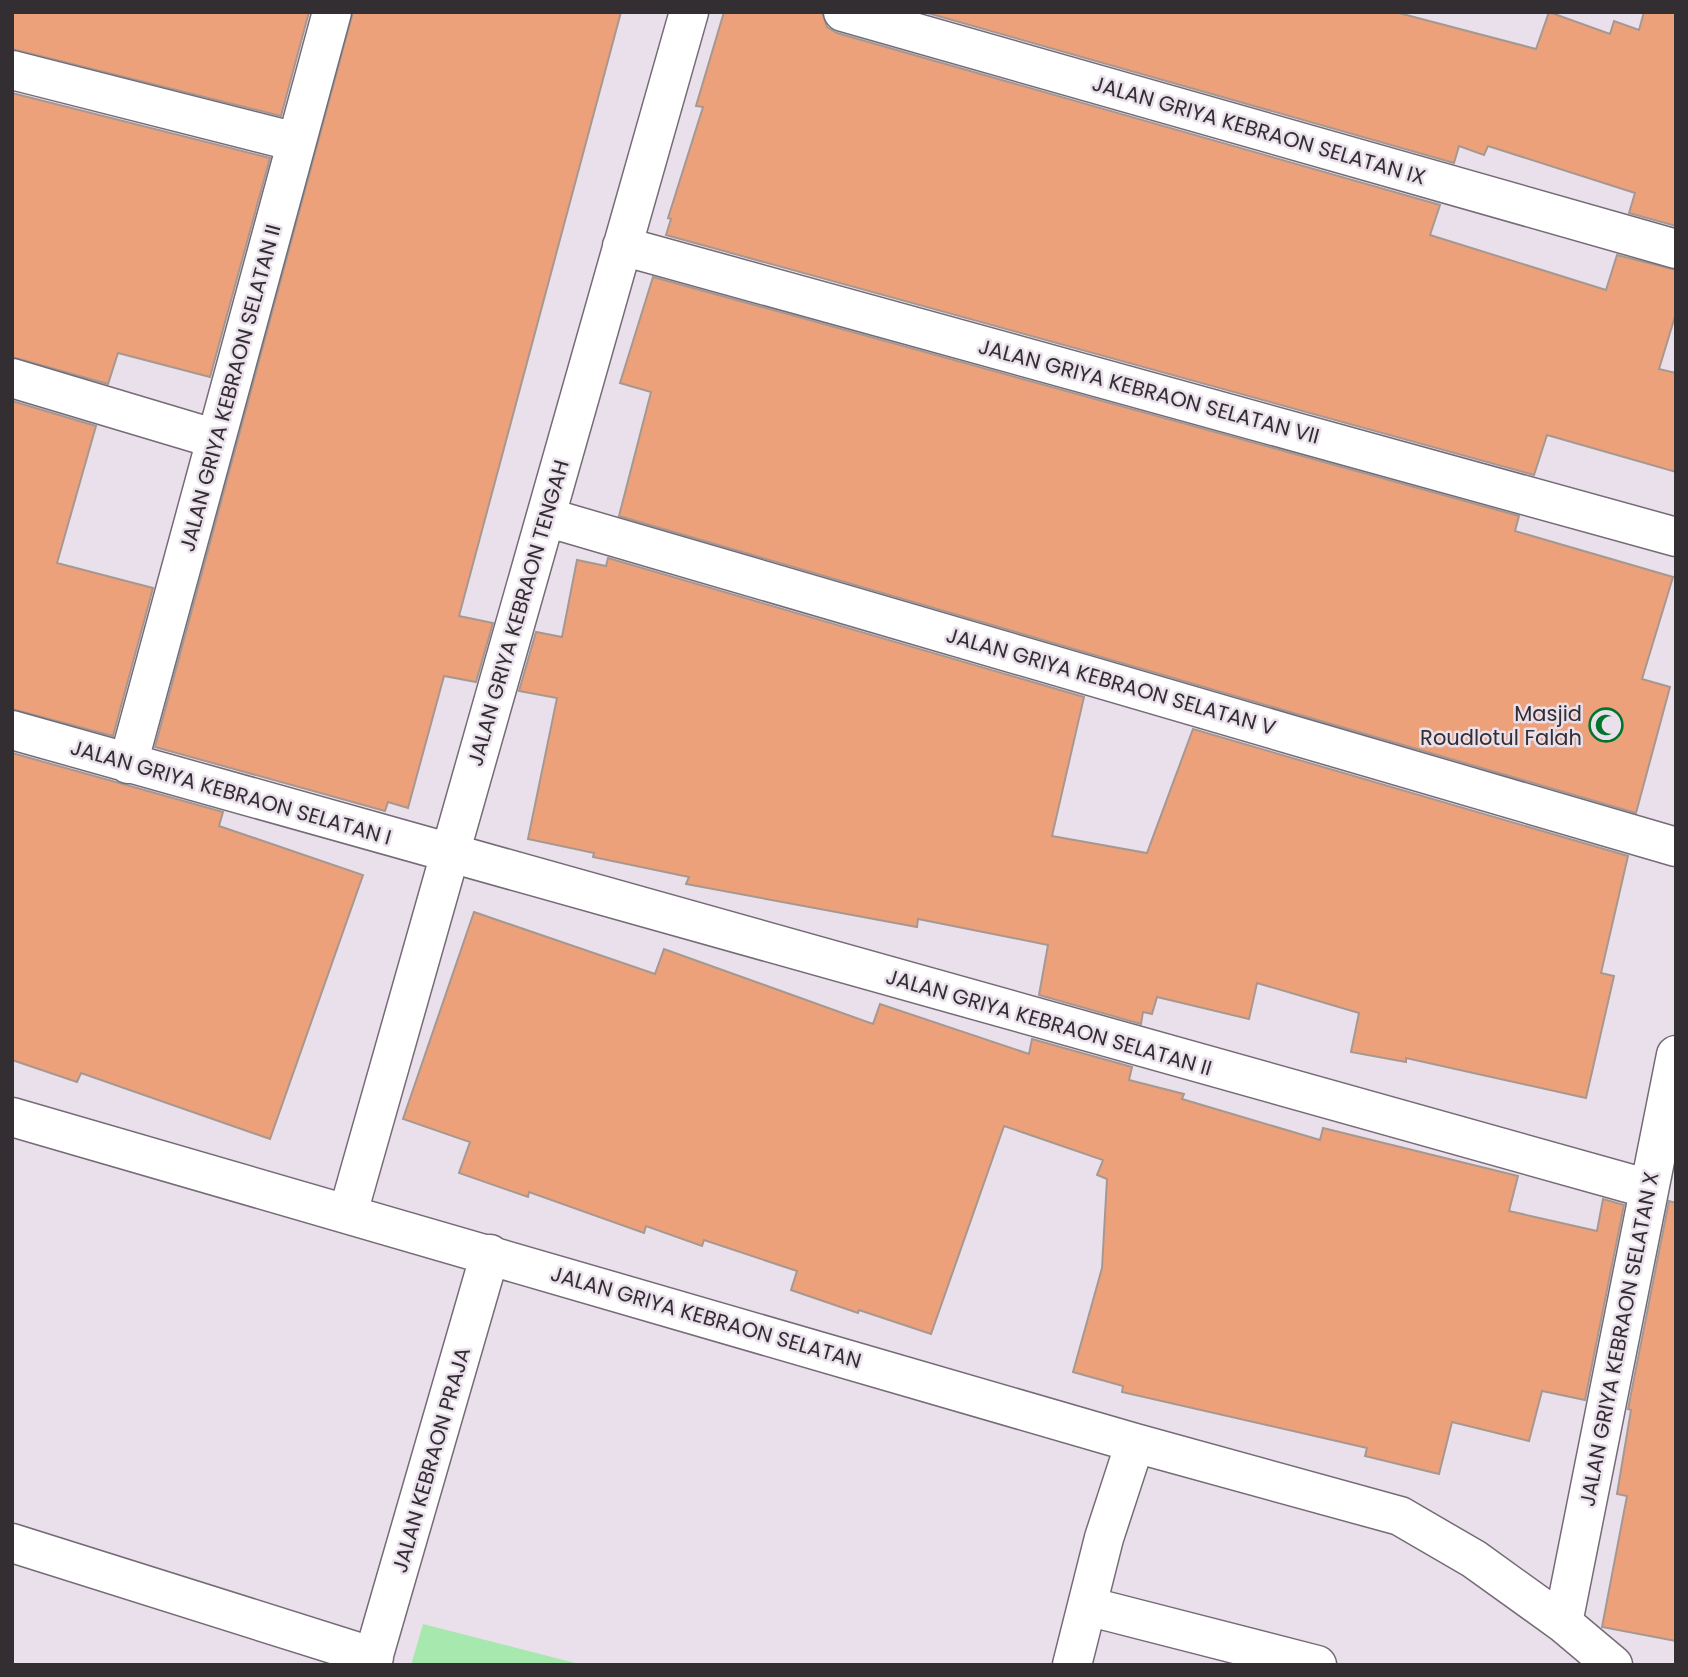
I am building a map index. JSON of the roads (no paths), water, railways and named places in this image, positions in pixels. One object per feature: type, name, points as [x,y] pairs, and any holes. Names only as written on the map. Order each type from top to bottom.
[{"type":"street","name":"JALAN GRIYA KEBRAON SELATAN II","points":[[128,764],[332,12]]},
{"type":"street","name":"JALAN GRIYA KEBRAON TENGAH","points":[[348,1213],[689,12]]},
{"type":"street","name":"JALAN GRIYA KEBRAON SELATAN IX","points":[[843,12],[1676,248]]},
{"type":"street","points":[[12,69],[296,142]]},
{"type":"street","name":"JALAN GRIYA KEBRAON SELATAN VII","points":[[622,246],[1676,537]]},
{"type":"street","points":[[12,378],[216,439]]},
{"type":"street","name":"JALAN GRIYA KEBRAON SELATAN V","points":[[545,517],[1676,847]]},
{"type":"street","name":"JALAN GRIYA KEBRAON SELATAN I","points":[[12,730],[450,853]]},
{"type":"street","name":"JALAN GRIYA KEBRAON SELATAN II","points":[[450,853],[1649,1189]]},
{"type":"street","name":"JALAN GRIYA KEBRAON SELATAN X","points":[[1563,1623],[1676,1055]]},
{"type":"street","name":"JALAN GRIYA KEBRAON SELATAN","points":[[12,1117],[1135,1443],[1400,1516],[1474,1559],[1563,1623],[1613,1665]]},
{"type":"street","name":"JALAN KEBRAON PRAJA","points":[[373,1661],[490,1254]]},
{"type":"street","points":[[1072,1665],[1104,1538],[1135,1443]]},
{"type":"street","points":[[12,1543],[373,1661]]},
{"type":"street","points":[[1087,1606],[1317,1665]]},
{"type":"place","name":"Masjid Roudlotul Falah","points":[[1606,725]]}]
